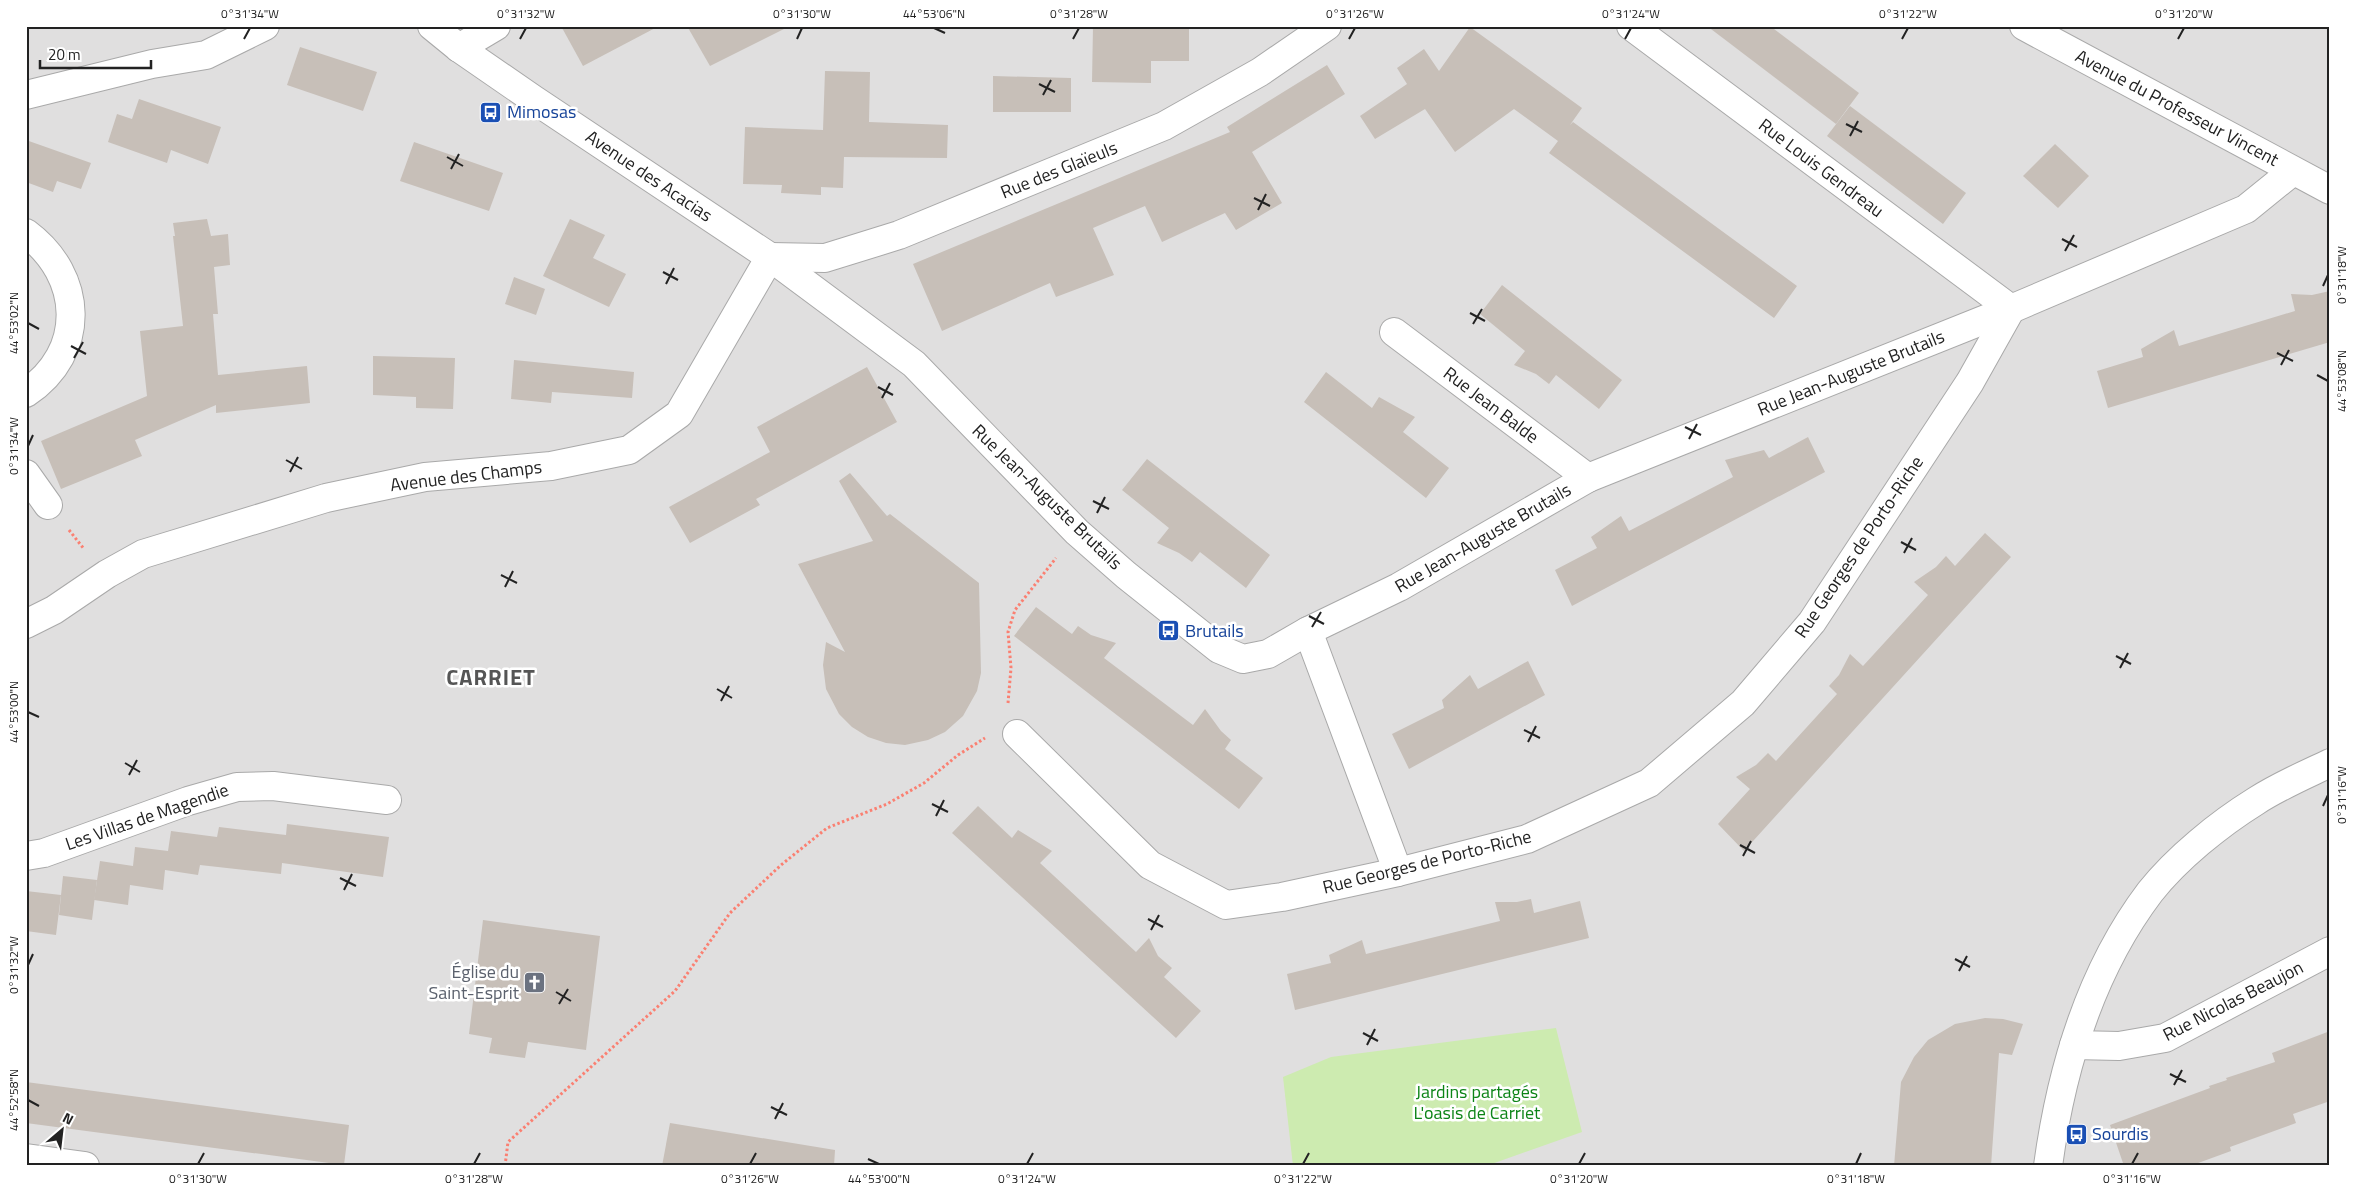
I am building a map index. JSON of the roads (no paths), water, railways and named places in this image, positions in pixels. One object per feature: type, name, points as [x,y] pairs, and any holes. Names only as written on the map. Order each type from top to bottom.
[{"type":"street","points":[[26,95],[152,64],[206,55],[265,26]]},
{"type":"street","name":"Avenue des Acacias","points":[[432,26],[458,48],[770,256]]},
{"type":"street","points":[[458,48],[496,26]]},
{"type":"street","name":"Rue des Glaïeuls","points":[[770,256],[825,258],[899,235],[1164,126],[1260,72],[1327,26]]},
{"type":"street","name":"Rue Louis Gendreau","points":[[1631,26],[2011,309]]},
{"type":"street","name":"Avenue du Professeur Vincent","points":[[2024,26],[2330,190]]},
{"type":"street","name":"Rue Jean-Auguste Brutails","points":[[770,256],[914,364],[1077,532],[1126,575],[1219,649],[1243,659],[1268,654],[1308,631],[1399,587],[1588,478],[2011,309],[2246,209],[2293,171]]},
{"type":"street","points":[[26,233],[45,250],[58,268],[68,292],[71,330],[60,360],[45,380],[26,393]]},
{"type":"street","name":"Avenue des Champs","points":[[26,624],[54,610],[107,574],[143,554],[326,498],[425,477],[551,466],[629,450],[679,414],[770,256]]},
{"type":"street","name":"Rue Georges de Porto-Riche","points":[[1004,734],[1150,864],[1226,905],[1282,897],[1398,872],[1527,839],[1649,783],[1743,703],[1812,622],[1970,382],[2011,309]]},
{"type":"street","name":"Rue Jean Balde","points":[[1394,332],[1588,478]]},
{"type":"street","points":[[26,474],[48,505]]},
{"type":"street","points":[[1308,631],[1398,872]]},
{"type":"street","points":[[2048,1166],[2074,1045],[2114,947],[2151,892],[2196,845],[2256,800],[2330,763]]},
{"type":"street","name":"Les Villas de Magendie","points":[[26,856],[44,853],[188,801],[237,787],[273,786],[388,800]]},
{"type":"street","name":"Rue Nicolas Beaujon","points":[[2074,1045],[2119,1046],[2165,1038],[2330,951]]},
{"type":"street","points":[[42,1162],[85,1166]]},
{"type":"place","name":"Mimosas","points":[[491,112]]},
{"type":"place","name":"Brutails","points":[[1169,631]]},
{"type":"place","name":"Église du Saint-Esprit","points":[[535,982]]},
{"type":"place","name":"Sourdis","points":[[2076,1134]]},
{"type":"district","name":"CARRIET","points":[[491,677]]},
{"type":"park label","name":"Jardins partagés L'oasis de Carriet","points":[[1477,1102]]}]
